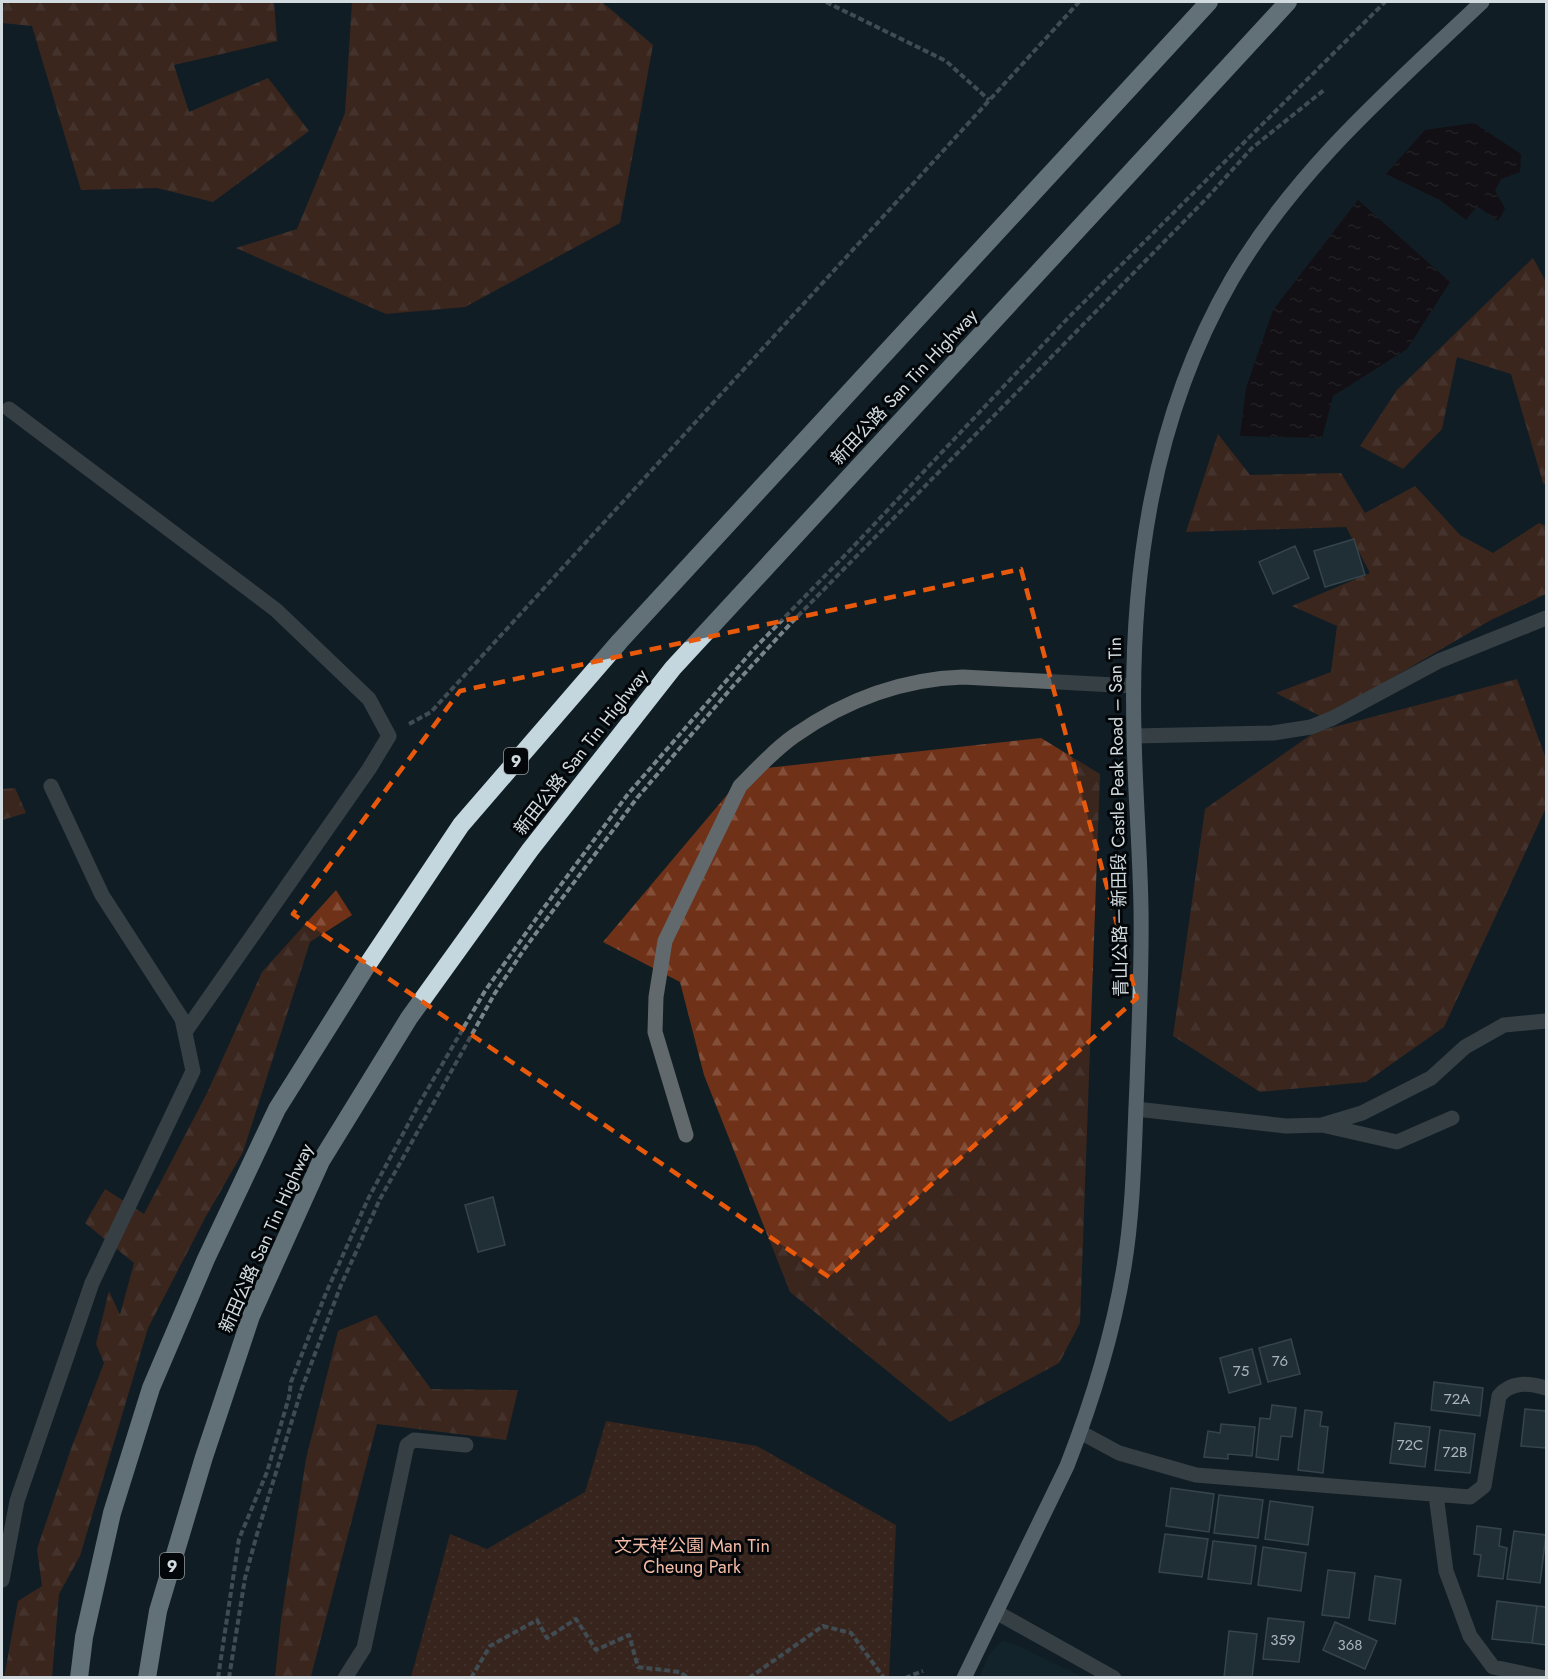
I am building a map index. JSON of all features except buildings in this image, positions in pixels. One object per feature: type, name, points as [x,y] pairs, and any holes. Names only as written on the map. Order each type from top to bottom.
[{"type":"highway","name":"新田公路 San Tin Highway","points":[[79,1677],[84,1637],[112,1513],[151,1388],[206,1259],[277,1109],[366,966],[461,825],[620,641],[1209,2]]},
{"type":"highway","name":"新田公路 San Tin Highway","points":[[147,1677],[158,1611],[204,1457],[251,1316],[321,1161],[409,1018],[530,850],[673,668],[1288,2]]},
{"type":"main road","name":"青山公路－新田段 Castle Peak Road – San Tin","points":[[964,1677],[1067,1466],[1108,1341],[1124,1267],[1131,1200],[1136,1109],[1141,915],[1134,686],[1140,570],[1150,502],[1166,435],[1186,374],[1215,311],[1255,243],[1289,195],[1343,134],[1482,2]]},
{"type":"street","points":[[9,409],[276,610],[369,699],[389,736],[369,769],[185,1032]]},
{"type":"street","points":[[1134,736],[1274,734],[1311,727],[1333,718],[1439,661],[1546,618]]},
{"type":"street","points":[[686,1135],[655,1032],[656,997],[665,941],[740,786],[795,735],[842,708],[891,688],[939,678],[963,677],[1134,686]]},
{"type":"street","points":[[2,1580],[17,1501],[92,1283],[193,1071],[183,1019],[102,895],[51,786]]},
{"type":"street","points":[[1322,1125],[1362,1113],[1431,1078],[1465,1047],[1504,1025],[1546,1021]]},
{"type":"street","points":[[1136,1109],[1286,1126],[1322,1125],[1397,1142],[1452,1118]]},
{"type":"street","points":[[1080,1432],[1119,1453],[1196,1475],[1470,1497],[1484,1486],[1499,1396],[1504,1390],[1513,1386],[1529,1383],[1546,1388]]},
{"type":"street","points":[[345,1677],[364,1648],[407,1445],[414,1440],[466,1445]]},
{"type":"street","points":[[1436,1495],[1446,1571],[1470,1636],[1493,1667],[1545,1677]]},
{"type":"street","points":[[996,1612],[1114,1677]]},
{"type":"path","points":[[826,2],[946,61],[990,100]]},
{"type":"path","points":[[389,736],[431,712],[1079,2]]},
{"type":"path","points":[[218,1677],[239,1539],[267,1472],[289,1397],[291,1382],[326,1293],[368,1199],[419,1104],[485,991],[628,794],[753,650],[1067,320],[1385,2]]},
{"type":"path","points":[[229,1677],[246,1574],[256,1534],[302,1388],[341,1285],[380,1199],[495,993],[525,948],[637,798],[793,621],[1198,208],[1252,148],[1324,90]]},
{"type":"path","points":[[471,1677],[490,1646],[508,1636],[537,1620],[547,1638],[576,1619],[596,1650],[629,1635],[638,1668],[680,1672],[688,1677]]},
{"type":"path","points":[[749,1677],[823,1626],[851,1633],[884,1677]]},
{"type":"path","points":[[905,1677],[923,1671]]},
{"type":"highlighted area","points":[[1021,569],[1137,998],[829,1277],[293,914],[460,691]]},
{"type":"shaded area","points":[[1003,1641],[1019,1646],[1082,1677],[979,1677],[992,1650]]},
{"type":"green space","points":[[2,2],[274,2],[277,41],[174,65],[189,112],[268,78],[309,131],[213,202],[157,188],[81,190],[32,26],[2,23]]},
{"type":"green space","points":[[352,2],[602,2],[653,45],[620,223],[465,307],[386,314],[236,248],[297,229],[345,113]]},
{"type":"green space","points":[[1533,258],[1546,282],[1546,485],[1543,483],[1511,374],[1457,357],[1442,429],[1403,469],[1360,446],[1397,390]]},
{"type":"green space","points":[[1218,434],[1250,475],[1341,473],[1365,513],[1415,486],[1460,535],[1493,553],[1539,523],[1546,526],[1546,594],[1491,620],[1324,718],[1276,693],[1331,672],[1337,626],[1292,606],[1370,573],[1346,527],[1186,532]]},
{"type":"green space","points":[[1517,679],[1546,759],[1546,808],[1444,1027],[1366,1082],[1260,1092],[1173,1036],[1205,809],[1315,732]]},
{"type":"green space","points":[[1041,738],[1100,774],[1080,1323],[1059,1363],[950,1422],[790,1292],[704,1075],[680,982],[603,942],[748,770]]},
{"type":"green space","points":[[15,788],[26,813],[2,820],[2,789]]},
{"type":"green space","points":[[336,890],[352,915],[310,942],[243,1152],[205,1218],[148,1328],[80,1556],[59,1594],[52,1677],[4,1678],[18,1601],[42,1586],[37,1549],[71,1449],[104,1363],[96,1344],[109,1291],[120,1315],[134,1263],[85,1223],[105,1189],[144,1214],[207,1093],[262,972]]},
{"type":"green space","points":[[376,1315],[431,1389],[518,1390],[506,1440],[377,1424],[311,1676],[307,1678],[275,1677],[281,1620],[306,1459],[338,1331]]},
{"type":"green space","name":"文天祥公園 Man Tin Cheung Park","points":[[606,1421],[757,1446],[896,1525],[889,1677],[411,1677],[450,1534],[487,1549],[585,1492]]},
{"type":"water","points":[[1474,123],[1521,154],[1520,172],[1501,179],[1495,190],[1505,209],[1498,221],[1477,206],[1466,220],[1440,200],[1386,174],[1425,130]]},
{"type":"water","points":[[1358,200],[1450,282],[1407,349],[1333,396],[1322,438],[1240,436],[1246,388],[1273,310]]}]
